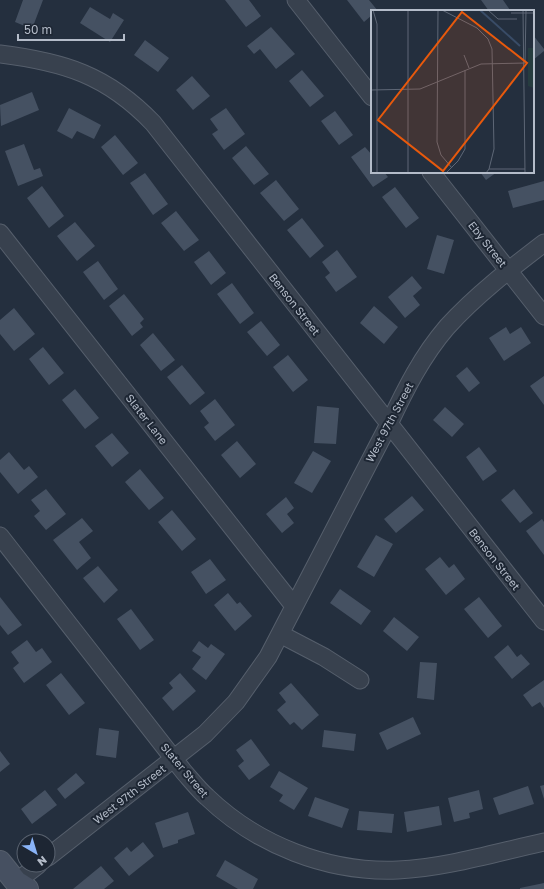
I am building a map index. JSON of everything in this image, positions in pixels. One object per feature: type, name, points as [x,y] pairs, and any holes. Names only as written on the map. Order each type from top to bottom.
[{"type":"main road","points":[[0,862],[20,887]]},
{"type":"street","points":[[296,0],[371,96]]},
{"type":"street","name":"Benson Street","points":[[0,54],[52,62],[75,69],[116,90],[141,110],[153,123],[544,622]]},
{"type":"street","name":"Eby Street","points":[[432,173],[544,316]]},
{"type":"street","name":"Slater Lane","points":[[0,233],[294,606]]},
{"type":"street","name":"West 97th Street","points":[[56,851],[205,734],[236,702],[257,674],[280,634],[389,424],[407,386],[429,352],[447,328],[473,301],[544,243]]},
{"type":"street","name":"Slater Street","points":[[0,536],[174,759],[207,797],[237,822],[266,840],[300,855],[331,864],[358,869],[398,870],[433,866],[544,842]]},
{"type":"street","points":[[280,634],[324,657],[360,680]]},
{"type":"street","points":[[20,887],[31,873]]},
{"type":"building","points":[[23,0],[43,0],[32,29],[15,22]]},
{"type":"building","points":[[225,0],[249,0],[261,16],[246,27]]},
{"type":"building","points":[[347,0],[369,0],[377,10],[371,10],[371,16],[364,22]]},
{"type":"building","points":[[481,0],[503,0],[510,10],[488,10]]},
{"type":"building","points":[[90,7],[110,19],[113,13],[124,20],[110,42],[80,23]]},
{"type":"building","points":[[271,27],[295,54],[276,69],[260,49],[254,54],[247,46]]},
{"type":"building","points":[[534,36],[544,49],[544,51],[534,59]]},
{"type":"building","points":[[145,40],[169,58],[158,72],[134,55]]},
{"type":"building","points":[[302,70],[324,96],[310,107],[289,81]]},
{"type":"building","points":[[192,76],[210,96],[193,110],[176,90]]},
{"type":"building","points":[[32,92],[39,110],[1,126],[0,105]]},
{"type":"building","points":[[69,108],[101,125],[94,139],[77,131],[72,139],[57,131]]},
{"type":"building","points":[[226,108],[245,134],[224,150],[212,134],[218,130],[210,119]]},
{"type":"building","points":[[335,111],[353,135],[339,145],[321,121]]},
{"type":"building","points":[[115,135],[138,163],[123,175],[101,147]]},
{"type":"building","points":[[24,144],[34,170],[40,168],[43,176],[18,186],[5,151]]},
{"type":"building","points":[[246,146],[269,174],[254,185],[232,158]]},
{"type":"building","points":[[365,147],[371,154],[371,173],[385,173],[388,177],[373,187],[351,157]]},
{"type":"building","points":[[145,173],[168,204],[153,215],[130,183]]},
{"type":"building","points":[[481,173],[496,173],[486,180]]},
{"type":"building","points":[[276,180],[299,209],[284,221],[260,193]]},
{"type":"building","points":[[544,181],[544,200],[513,208],[508,191]]},
{"type":"building","points":[[42,186],[64,216],[49,228],[27,198]]},
{"type":"building","points":[[395,187],[419,218],[406,228],[382,197]]},
{"type":"building","points":[[176,211],[199,240],[184,251],[161,223]]},
{"type":"building","points":[[302,218],[324,246],[310,258],[287,230]]},
{"type":"building","points":[[75,222],[95,246],[77,261],[57,236]]},
{"type":"building","points":[[437,235],[454,240],[444,274],[427,269]]},
{"type":"building","points":[[337,250],[357,277],[336,292],[325,277],[330,273],[322,262]]},
{"type":"building","points":[[209,251],[226,273],[211,285],[194,262]]},
{"type":"building","points":[[98,261],[118,289],[104,300],[83,272]]},
{"type":"building","points":[[412,276],[422,288],[413,296],[420,305],[405,318],[388,297]]},
{"type":"building","points":[[232,283],[254,313],[240,324],[217,294]]},
{"type":"building","points":[[124,294],[144,319],[140,323],[143,327],[132,336],[109,306]]},
{"type":"building","points":[[374,306],[398,327],[384,344],[360,323]]},
{"type":"building","points":[[14,308],[35,334],[14,351],[0,334],[0,320]]},
{"type":"building","points":[[261,321],[280,345],[267,356],[247,332]]},
{"type":"building","points":[[506,327],[510,334],[521,327],[531,343],[504,361],[489,338]]},
{"type":"building","points":[[153,333],[175,360],[161,371],[140,345]]},
{"type":"building","points":[[43,347],[64,373],[49,385],[29,359]]},
{"type":"building","points":[[288,355],[308,380],[293,392],[273,367]]},
{"type":"building","points":[[182,365],[205,393],[190,405],[167,377]]},
{"type":"building","points":[[467,367],[480,383],[469,392],[456,376]]},
{"type":"building","points":[[544,376],[544,405],[530,386]]},
{"type":"building","points":[[75,389],[99,418],[85,429],[62,400]]},
{"type":"building","points":[[215,399],[235,425],[215,441],[204,427],[209,423],[200,411]]},
{"type":"building","points":[[317,406],[339,408],[336,444],[314,443]]},
{"type":"building","points":[[445,407],[464,424],[452,437],[433,420]]},
{"type":"building","points":[[112,433],[129,453],[112,467],[95,446]]},
{"type":"building","points":[[237,441],[256,464],[240,478],[221,455]]},
{"type":"building","points":[[479,447],[497,471],[483,481],[466,457]]},
{"type":"building","points":[[313,451],[331,461],[312,493],[294,483]]},
{"type":"building","points":[[9,452],[24,470],[29,466],[38,477],[18,494],[0,472],[0,460]]},
{"type":"building","points":[[140,469],[164,498],[149,510],[125,482]]},
{"type":"building","points":[[46,489],[66,514],[46,530],[34,516],[40,511],[31,500]]},
{"type":"building","points":[[514,489],[533,513],[520,523],[501,500]]},
{"type":"building","points":[[412,496],[424,510],[396,533],[384,519]]},
{"type":"building","points":[[286,497],[294,508],[287,514],[294,523],[282,533],[266,514]]},
{"type":"building","points":[[172,510],[196,539],[182,551],[158,522]]},
{"type":"building","points":[[82,518],[93,531],[79,542],[91,558],[77,570],[53,540]]},
{"type":"building","points":[[542,519],[544,522],[544,555],[526,531]]},
{"type":"building","points":[[376,535],[393,544],[374,577],[357,567]]},
{"type":"building","points":[[440,557],[449,568],[454,564],[465,579],[446,595],[425,569]]},
{"type":"building","points":[[210,559],[226,580],[206,594],[191,572]]},
{"type":"building","points":[[98,566],[118,590],[104,603],[83,578]]},
{"type":"building","points":[[340,589],[371,611],[361,625],[330,603]]},
{"type":"building","points":[[228,593],[237,604],[240,602],[252,616],[235,631],[214,605]]},
{"type":"building","points":[[0,597],[22,625],[8,635],[0,625]]},
{"type":"building","points":[[479,597],[502,626],[488,638],[464,609]]},
{"type":"building","points":[[131,609],[154,640],[140,650],[117,619]]},
{"type":"building","points":[[394,617],[419,637],[407,651],[383,631]]},
{"type":"building","points":[[27,640],[36,652],[42,648],[52,662],[24,683],[13,668],[19,663],[11,652]]},
{"type":"building","points":[[199,641],[208,648],[211,644],[225,654],[206,680],[192,669],[201,657],[192,651]]},
{"type":"building","points":[[508,645],[517,657],[521,654],[530,664],[512,679],[494,657]]},
{"type":"building","points":[[420,662],[437,663],[434,700],[417,698]]},
{"type":"building","points":[[61,673],[85,703],[69,715],[46,685]]},
{"type":"building","points":[[180,673],[196,691],[173,711],[162,698],[173,688],[169,683]]},
{"type":"building","points":[[544,680],[544,708],[540,702],[532,707],[523,695]]},
{"type":"building","points":[[291,683],[319,715],[302,730],[294,722],[290,725],[277,710],[286,702],[279,693]]},
{"type":"building","points":[[413,717],[421,734],[387,750],[379,733]]},
{"type":"building","points":[[99,728],[119,731],[116,758],[96,755]]},
{"type":"building","points":[[324,730],[356,734],[354,751],[322,747]]},
{"type":"building","points":[[251,739],[270,765],[249,780],[238,766],[244,761],[236,750]]},
{"type":"building","points":[[0,751],[10,764],[0,772]]},
{"type":"building","points":[[279,771],[308,788],[294,810],[279,801],[283,795],[270,787]]},
{"type":"building","points":[[76,773],[85,783],[65,799],[57,789]]},
{"type":"building","points":[[544,785],[544,799],[540,786]]},
{"type":"building","points":[[528,786],[534,804],[499,815],[493,798]]},
{"type":"building","points":[[45,790],[57,805],[32,824],[21,809]]},
{"type":"building","points":[[479,790],[483,809],[469,813],[470,818],[454,822],[448,798]]},
{"type":"building","points":[[315,797],[349,809],[342,828],[308,816]]},
{"type":"building","points":[[439,806],[442,825],[407,832],[404,812]]},
{"type":"building","points":[[359,811],[394,814],[392,833],[357,830]]},
{"type":"building","points":[[188,812],[195,834],[178,840],[178,843],[163,848],[155,823]]},
{"type":"building","points":[[143,842],[154,856],[129,876],[114,858],[127,847],[131,852]]},
{"type":"building","points":[[225,860],[258,879],[253,889],[238,889],[216,876]]},
{"type":"building","points":[[101,866],[114,881],[104,889],[73,889]]},
{"type":"building","points":[[544,883],[544,889],[520,889],[520,888]]}]
